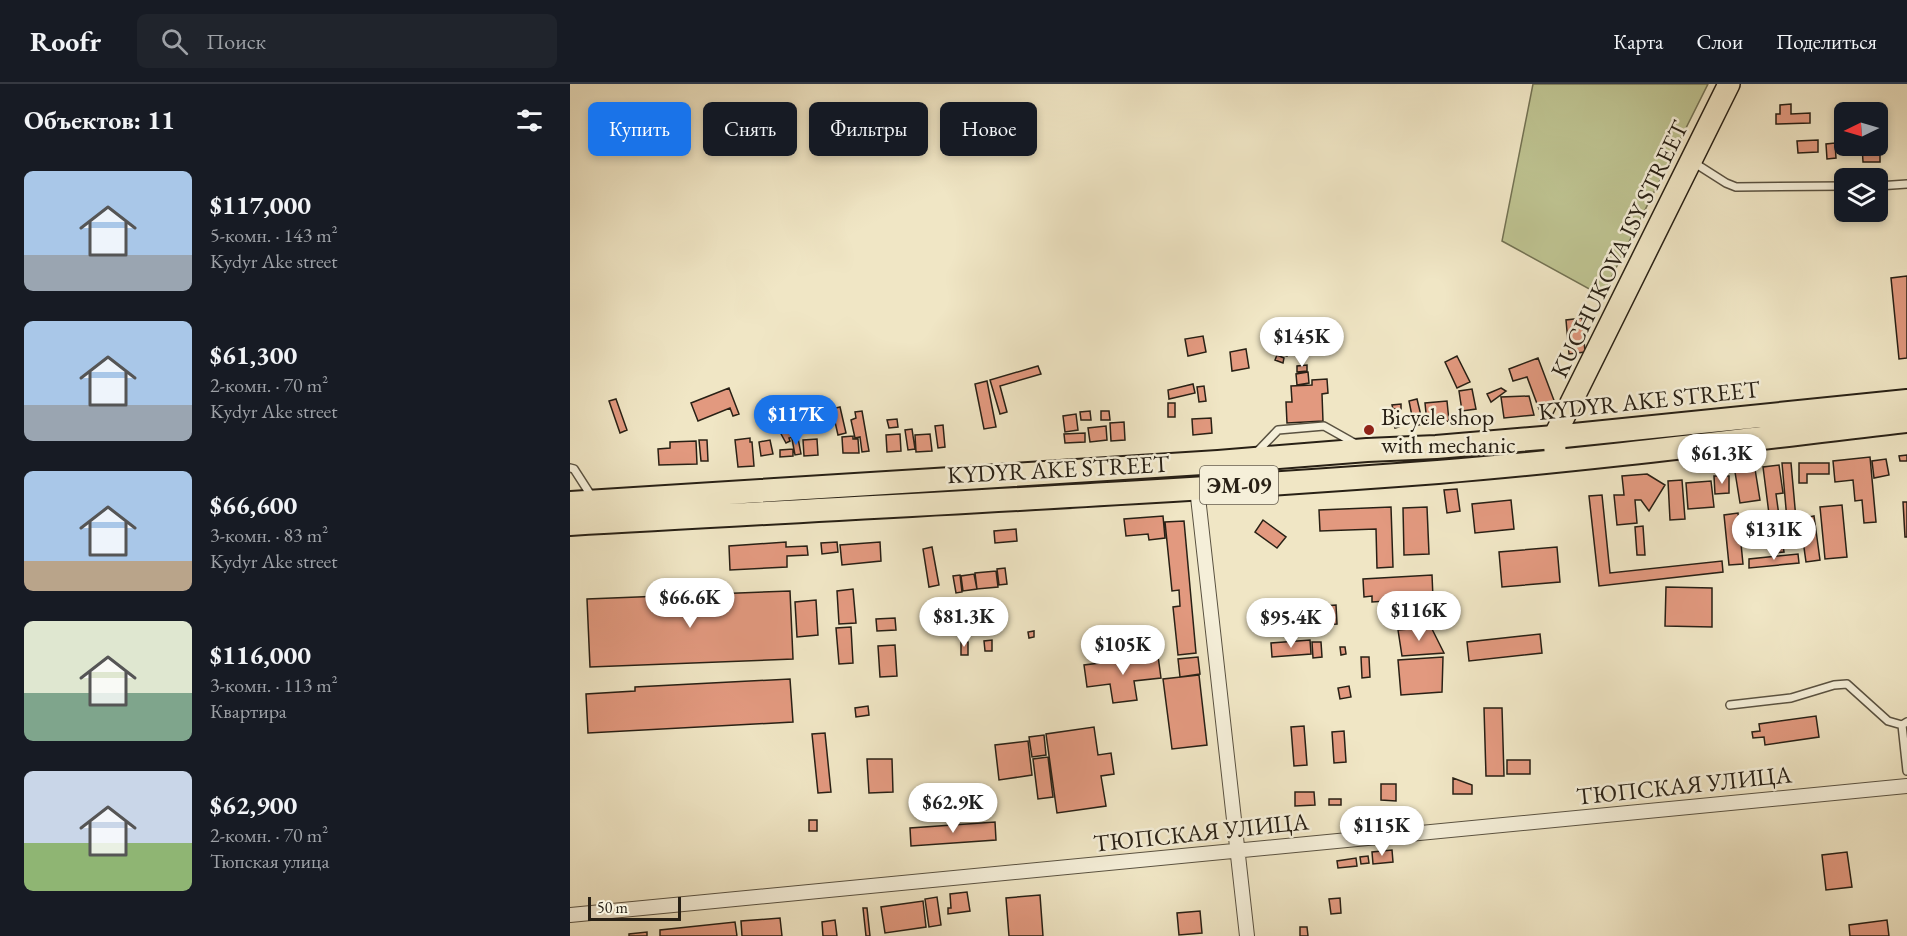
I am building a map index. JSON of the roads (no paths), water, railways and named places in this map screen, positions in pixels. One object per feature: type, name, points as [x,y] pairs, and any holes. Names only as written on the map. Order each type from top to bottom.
[{"type":"highway","name":"KYDYR AKE STREET","points":[[570,503],[1436,447],[1907,401]]},
{"type":"highway","name":"KYDYR AKE STREET","points":[[570,524],[1438,472],[1907,422]]},
{"type":"main road","name":"KUCHUKOVA ISY STREET","points":[[1554,437],[1729,84]]},
{"type":"main road","points":[[1554,437],[1555,461]]},
{"type":"street","points":[[1197,488],[1247,936]]},
{"type":"street","name":"ТЮПСКАЯ УЛИЦА","points":[[570,915],[1907,786]]},
{"type":"lane","points":[[1691,160],[1736,187],[1834,186]]},
{"type":"lane","points":[[1888,185],[1907,184]]},
{"type":"lane","points":[[570,468],[595,502]]},
{"type":"lane","points":[[1730,705],[1791,698],[1834,685],[1846,684],[1888,721],[1904,724],[1907,771]]},
{"type":"place","name":"Bicycle shop with mechanic","points":[[1369,430]]}]
